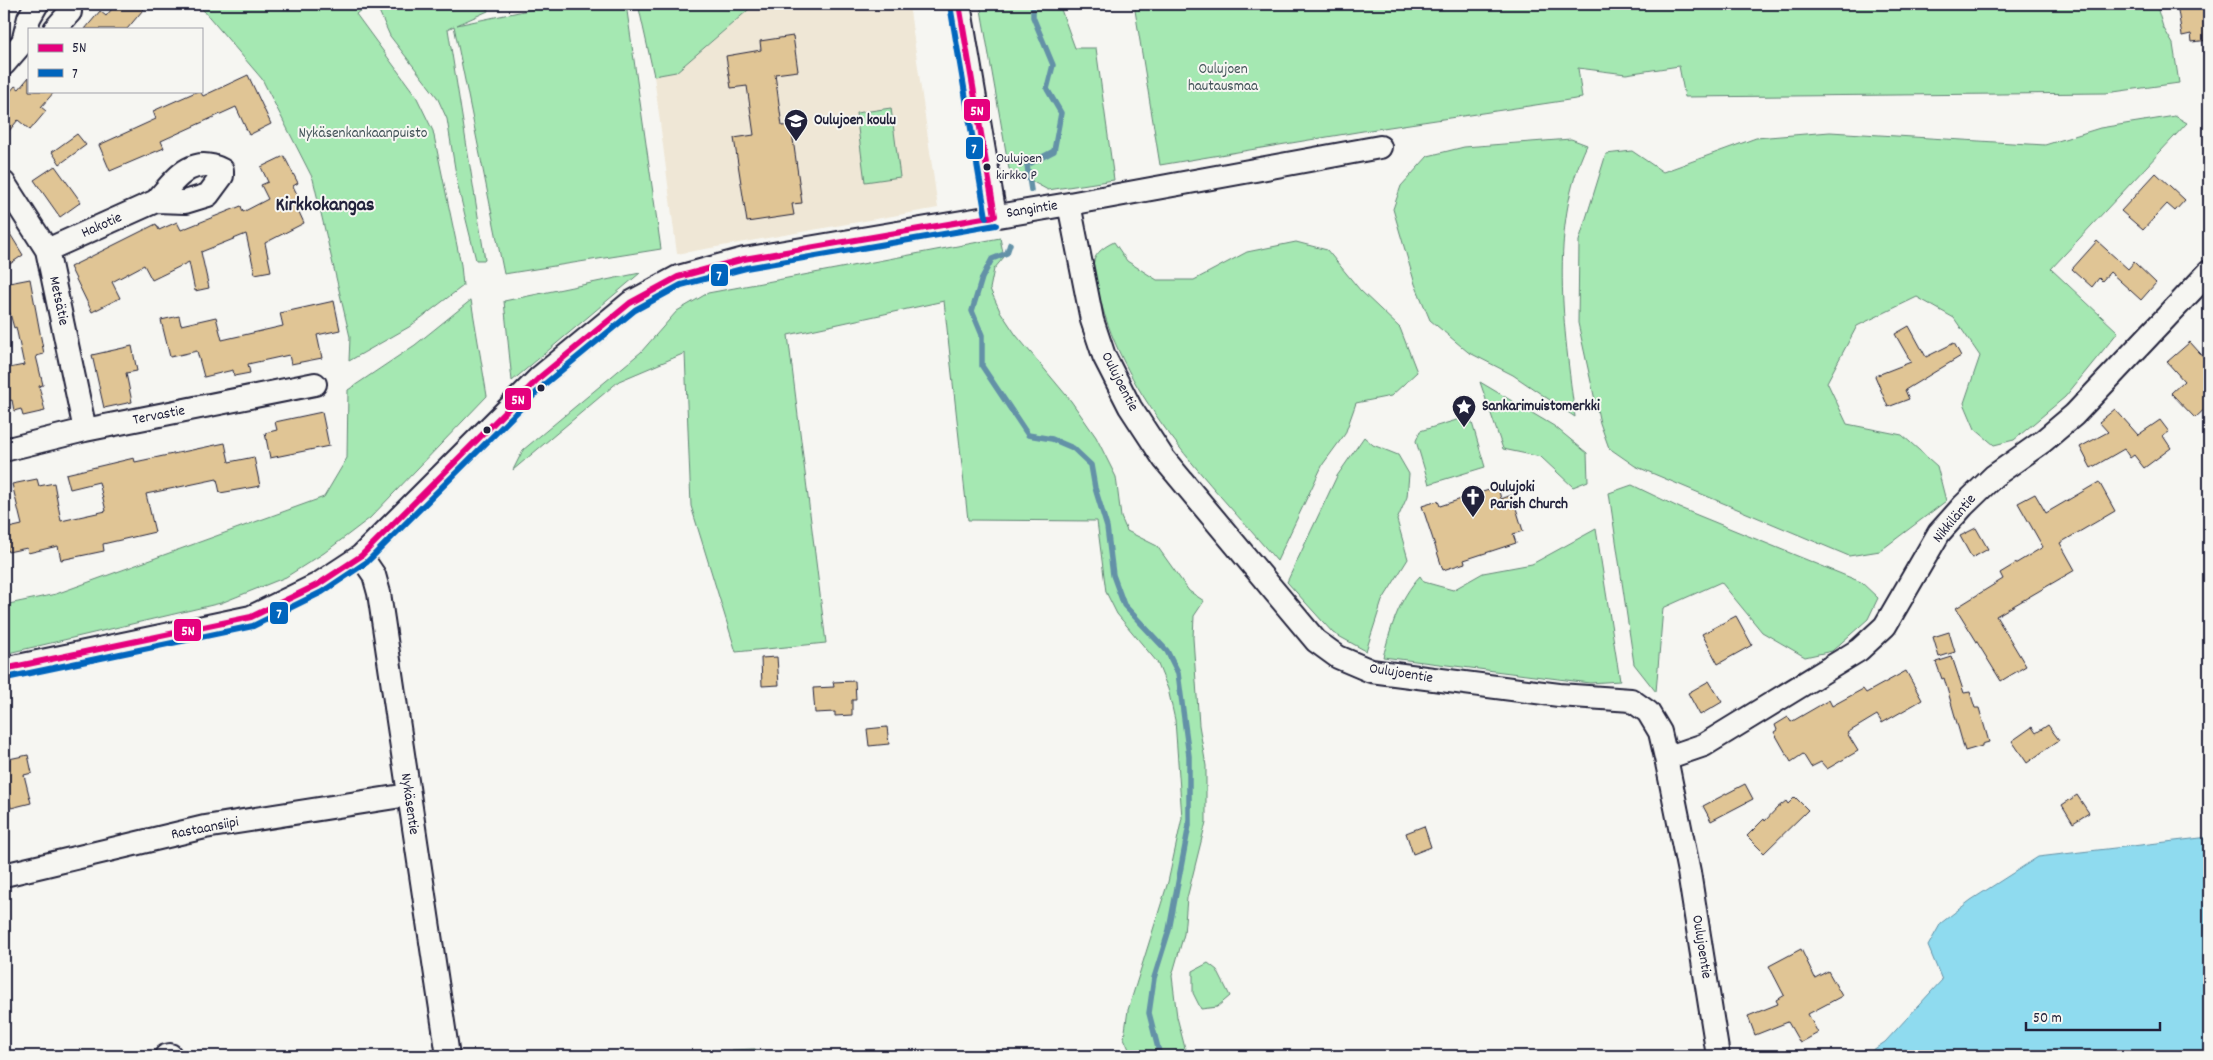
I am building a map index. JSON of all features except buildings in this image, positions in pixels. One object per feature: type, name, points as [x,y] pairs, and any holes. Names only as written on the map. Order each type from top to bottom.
[{"type":"street","points":[[4,64],[26,41],[29,18],[37,4]]},
{"type":"street","points":[[57,28],[70,12],[70,4]]},
{"type":"street","points":[[959,4],[995,216]]},
{"type":"street","name":"Sangintie","points":[[4,669],[251,617],[316,585],[361,556],[540,377],[630,303],[678,277],[721,264],[1069,204],[1380,147]]},
{"type":"street","name":"Metsätie","points":[[4,183],[47,250],[85,430]]},
{"type":"street","name":"Hakotie","points":[[47,250],[156,201]]},
{"type":"street","name":"Oulujoentie","points":[[1069,204],[1092,320],[1104,356],[1130,407],[1164,459],[1316,641],[1338,657],[1371,671],[1558,695],[1631,700],[1648,712],[1660,732],[1666,758],[1689,872],[1718,1056]]},
{"type":"street","name":"Nikkiläntie","points":[[1666,758],[1704,745],[1859,650],[1885,626],[1939,533],[1963,506],[1994,476],[2042,442],[2074,416],[2209,272]]},
{"type":"street","name":"Tervastie","points":[[4,450],[85,430],[315,384]]},
{"type":"street","name":"Nykäsentie","points":[[361,556],[374,575],[379,593],[448,1056]]},
{"type":"street","name":"Rastaansiipi","points":[[4,875],[205,828],[408,796]]},
{"type":"shaded area","name":"Oulujoen koulu","points":[[755,4],[909,4],[938,208],[677,254],[654,76],[676,72]]},
{"type":"green space","name":"Nykäsenkankaanpuisto","points":[[198,4],[368,4],[356,14],[416,96],[433,131],[461,265],[463,286],[409,327],[349,361],[350,337],[313,179],[262,79]]},
{"type":"green space","points":[[389,4],[487,4],[488,11],[457,25],[557,4],[626,4],[661,249],[504,274],[454,26],[448,29],[485,260],[476,260],[458,187],[447,119],[437,97],[390,36],[379,11]]},
{"type":"green space","points":[[638,4],[755,4],[676,72],[654,76]]},
{"type":"green space","points":[[980,4],[1059,4],[1075,48],[1096,48],[1114,180],[1048,190],[1009,169]]},
{"type":"green space","name":"Oulujoen hautausmaa","points":[[1134,4],[2156,4],[2163,27],[2173,44],[2179,83],[2106,93],[1685,97],[1679,66],[1626,74],[1578,68],[1582,98],[1363,131],[1160,165]]},
{"type":"green space","points":[[891,108],[900,177],[865,182],[856,113]]},
{"type":"green space","points":[[2175,116],[2187,123],[2051,269],[2118,332],[2065,397],[2014,440],[1994,445],[1975,429],[1964,403],[1980,356],[1954,318],[1917,297],[1857,326],[1827,382],[1847,424],[1902,435],[1937,466],[1946,501],[1880,551],[1849,556],[1635,466],[1609,448],[1600,423],[1578,323],[1579,241],[1606,154],[1632,151],[1663,172],[1756,138],[1830,132],[2045,145],[2100,128]]},
{"type":"green space","points":[[1571,139],[1587,145],[1575,177],[1567,210],[1563,244],[1564,314],[1575,417],[1513,375],[1468,352],[1430,320],[1415,284],[1393,209],[1401,186],[1428,156],[1464,147]]},
{"type":"green space","points":[[1000,238],[1004,257],[994,269],[990,289],[1000,311],[1016,335],[1071,401],[1096,437],[1116,477],[1121,517],[1127,531],[1157,546],[1189,591],[1204,601],[1194,616],[1193,638],[1199,725],[1206,766],[1206,822],[1187,898],[1184,934],[1172,976],[1177,1017],[1187,1056],[1132,1056],[1124,1038],[1128,1010],[1168,882],[1182,818],[1175,720],[1168,689],[1157,662],[1117,614],[1106,592],[1097,521],[968,520],[944,301],[788,335],[826,643],[736,652],[691,506],[685,353],[619,381],[513,470],[523,450],[641,352],[677,311],[708,293]]},
{"type":"green space","points":[[1114,242],[1127,261],[1157,280],[1194,280],[1247,252],[1296,242],[1327,250],[1360,290],[1400,328],[1417,372],[1391,396],[1356,403],[1345,434],[1323,464],[1277,561],[1197,469],[1172,437],[1128,370],[1111,334],[1093,270],[1095,258],[1105,247]]},
{"type":"green space","points":[[640,273],[512,381],[504,301]]},
{"type":"green space","points":[[471,300],[487,396],[370,518],[324,553],[286,577],[221,603],[4,654],[4,605],[56,594],[324,497],[347,458],[348,390],[415,345]]},
{"type":"green space","points":[[1480,382],[1554,426],[1587,453],[1588,481],[1573,487],[1541,457],[1503,449]]},
{"type":"green space","points":[[1470,416],[1485,467],[1429,484],[1416,441],[1420,431]]},
{"type":"green space","points":[[1364,437],[1373,445],[1398,455],[1409,474],[1407,497],[1397,520],[1408,559],[1382,601],[1366,651],[1333,633],[1287,582],[1337,476]]},
{"type":"green space","points":[[1632,485],[1680,508],[1861,582],[1878,598],[1868,619],[1832,651],[1805,657],[1762,632],[1721,582],[1663,608],[1656,692],[1634,664],[1609,493]]},
{"type":"green space","points":[[1596,529],[1620,681],[1590,683],[1383,657],[1401,604],[1420,576],[1424,582],[1453,590],[1483,573],[1532,564]]},
{"type":"green space","points":[[1208,963],[1217,970],[1230,996],[1217,1007],[1201,1009],[1193,993],[1193,971]]},
{"type":"green space","points":[[755,1049],[761,1056],[734,1056],[732,1050]]},
{"type":"water","points":[[2209,837],[2209,1056],[1864,1056],[1885,1042],[1942,980],[1928,946],[1941,923],[1971,900],[2038,857]]},
{"type":"waterway","points":[[1031,190],[1027,165],[1054,151],[1061,113],[1047,89],[1053,65],[1033,17],[1033,4]]},
{"type":"waterway","points":[[1010,244],[1007,253],[992,259],[982,278],[972,311],[982,335],[982,366],[1028,435],[1052,439],[1073,448],[1091,465],[1095,488],[1107,527],[1113,575],[1124,605],[1167,651],[1178,673],[1189,756],[1189,825],[1169,930],[1154,978],[1149,1013],[1160,1056]]},
{"type":"transit line","name":"5N","points":[[959,4],[995,216]]},
{"type":"transit line","name":"7","points":[[950,5],[986,217]]},
{"type":"transit line","name":"5N","points":[[4,669],[251,617],[317,585],[361,556],[540,377],[630,303],[678,277],[744,259],[995,216]]},
{"type":"transit line","name":"7","points":[[6,678],[253,626],[322,592],[367,562],[546,383],[635,310],[681,285],[746,268],[996,225]]},
{"type":"place","name":"Oulujoen koulu","points":[[796,142]]},
{"type":"place","name":"Oulujoen kirkko P","points":[[987,167]]},
{"type":"place","name":"Sankarimuistomerkki","points":[[1464,428]]},
{"type":"place","name":"Oulujoki Parish Church","points":[[1473,518]]},
{"type":"district","name":"Kirkkokangas","points":[[325,206]]}]
